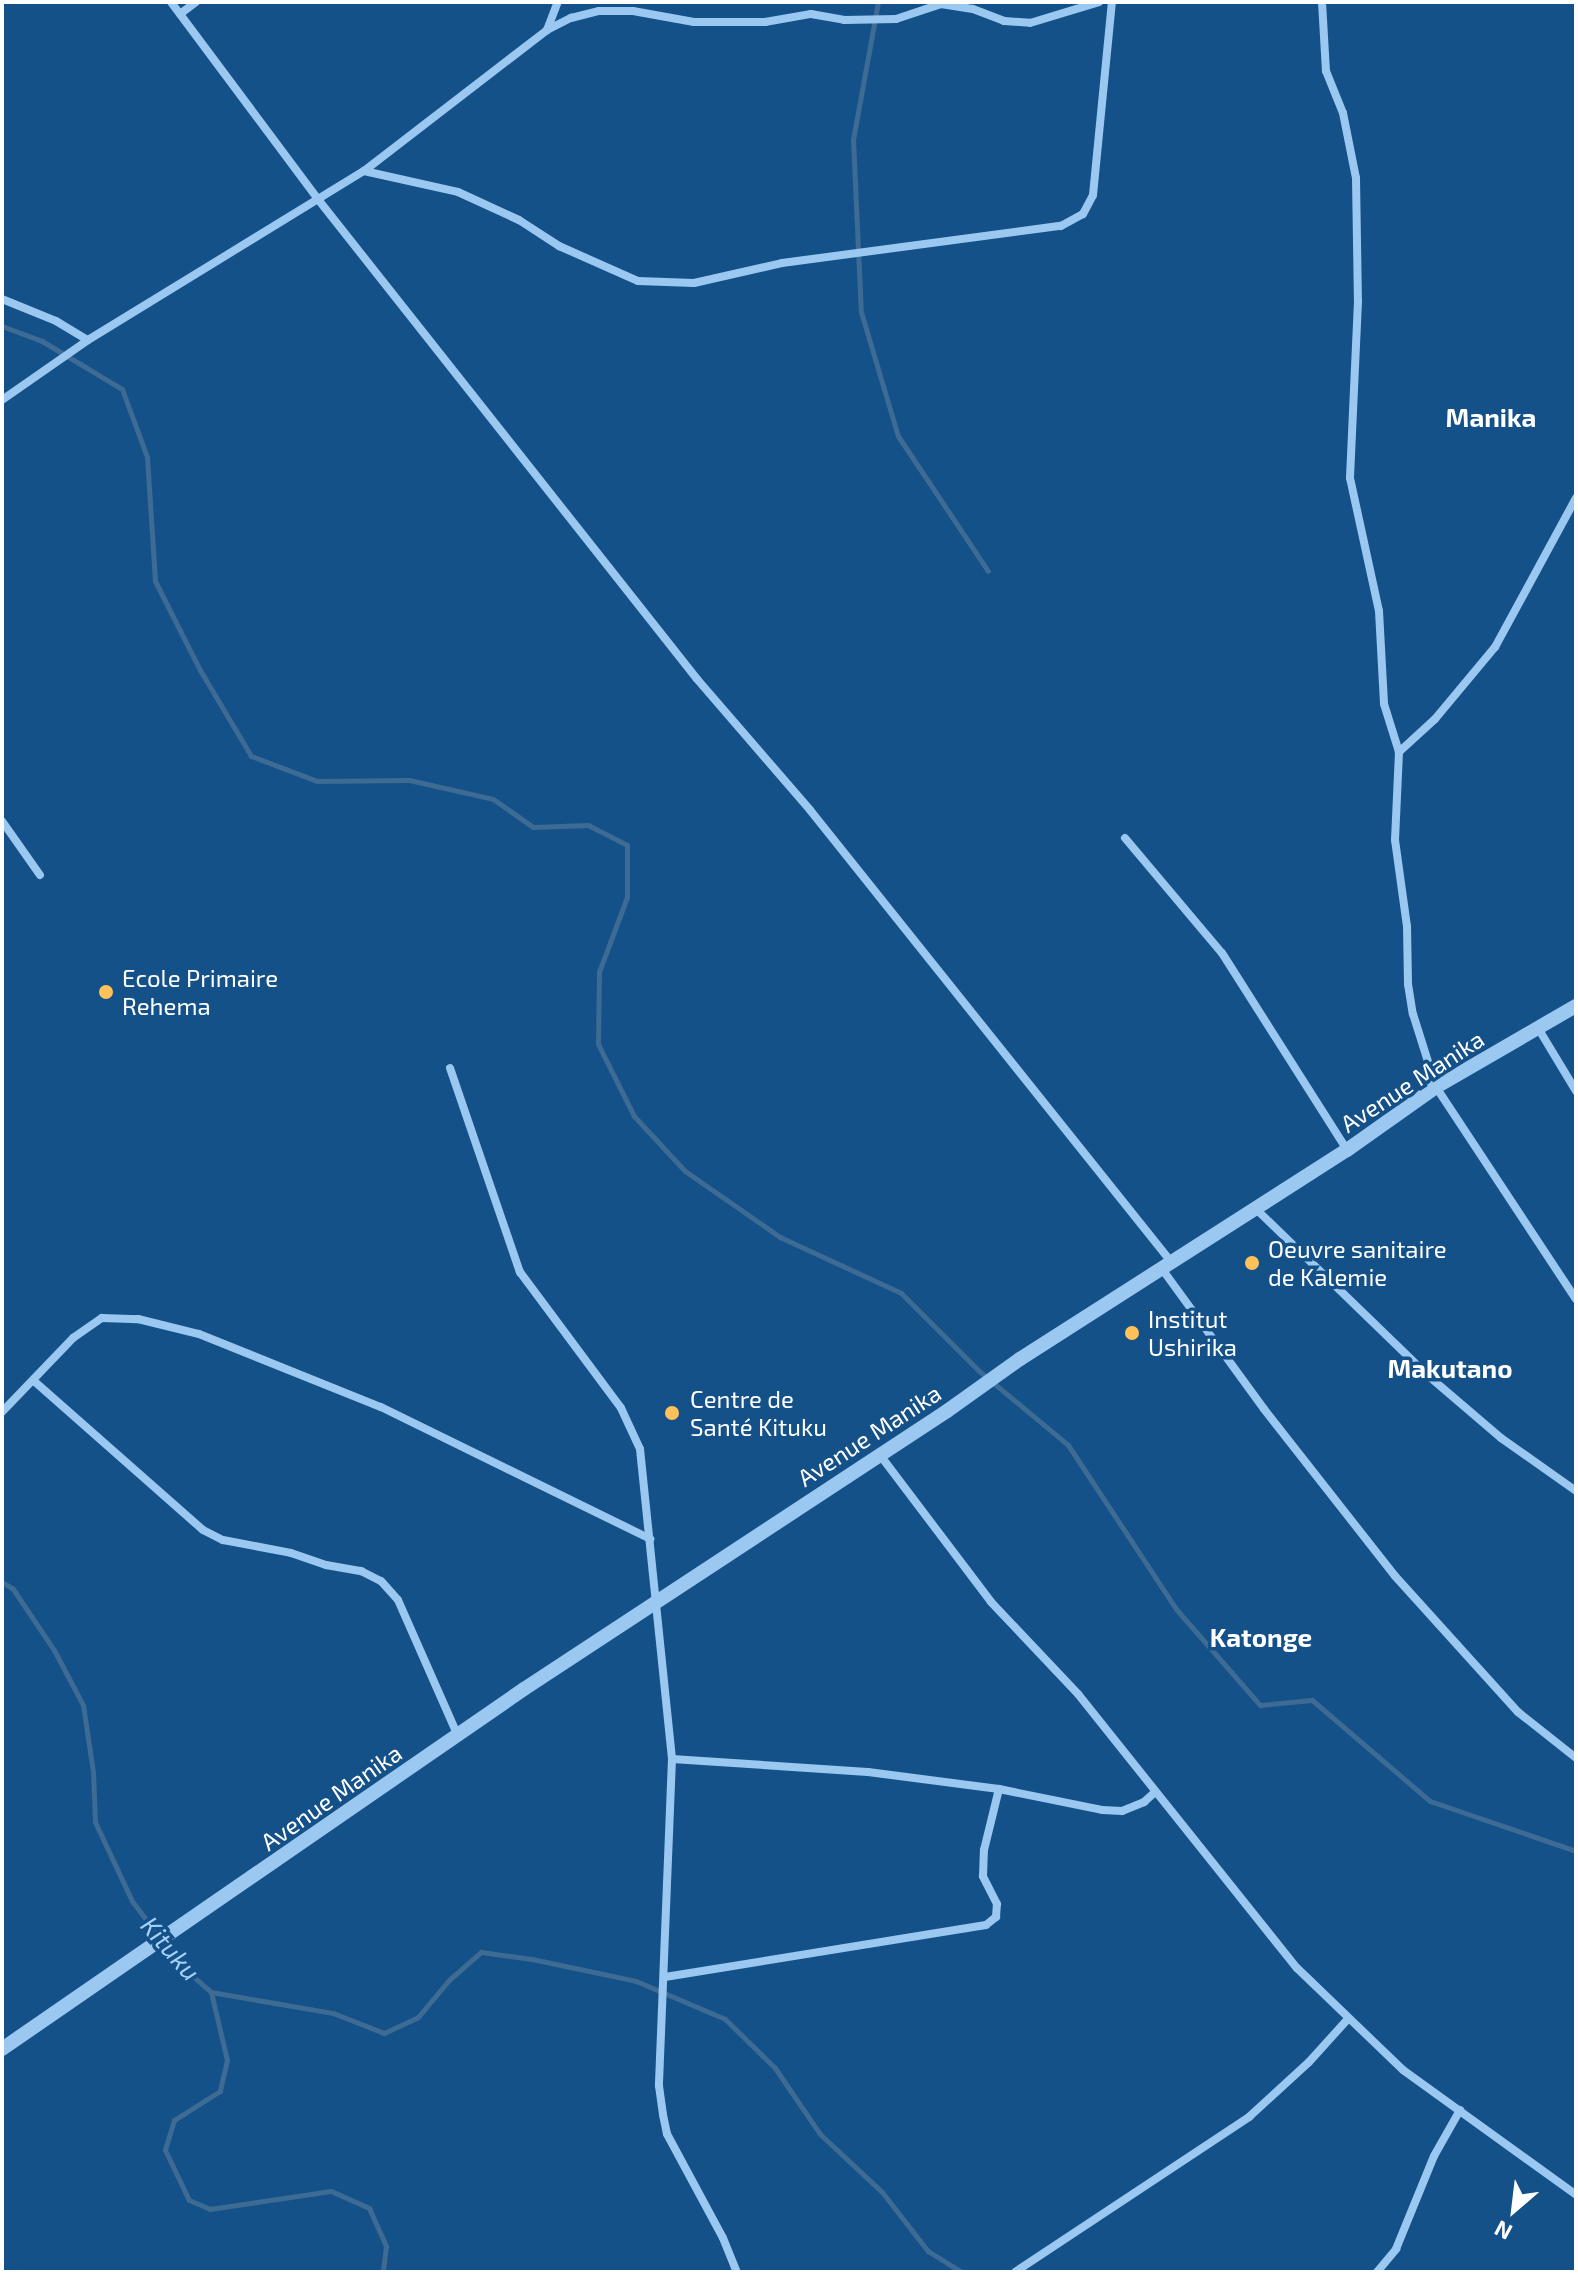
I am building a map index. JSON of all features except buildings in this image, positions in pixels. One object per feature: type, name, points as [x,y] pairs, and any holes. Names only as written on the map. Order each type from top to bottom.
[{"type":"street","points":[[171,2],[317,198],[697,679],[810,810],[1167,1266],[1264,1409],[1395,1576],[1518,1712],[1576,1758]]},
{"type":"street","points":[[180,14],[196,2]]},
{"type":"street","points":[[547,30],[558,2]]},
{"type":"street","points":[[2,400],[88,340],[364,171],[547,30],[571,18],[599,11],[633,11],[694,22],[765,22],[811,14],[844,20],[896,19],[941,4],[973,9],[1004,21],[1030,23],[1099,2]]},
{"type":"street","points":[[364,171],[458,192],[519,220],[559,246],[638,281],[694,283],[782,263],[1061,226],[1083,214],[1093,195],[1112,2]]},
{"type":"street","points":[[1322,2],[1326,71],[1343,113],[1356,178],[1358,301],[1350,478],[1379,611],[1384,704],[1399,752],[1395,840],[1407,926],[1408,984],[1413,1014],[1436,1087],[1576,1299]]},
{"type":"street","points":[[2,299],[56,321],[88,340]]},
{"type":"street","points":[[1399,752],[1435,719],[1495,647],[1576,498]]},
{"type":"street","points":[[2,821],[40,875]]},
{"type":"street","points":[[1125,838],[1222,953],[1347,1150]]},
{"type":"street","name":"Avenue Manika","points":[[2,2049],[457,1734],[1020,1359],[1347,1150],[1436,1087],[1576,1006]]},
{"type":"street","points":[[1538,1028],[1576,1091]]},
{"type":"street","points":[[450,1068],[520,1272],[621,1408],[640,1449],[672,1759],[659,2086],[667,2134],[723,2238],[737,2272]]},
{"type":"street","points":[[1254,1207],[1425,1373],[1501,1438],[1576,1491]]},
{"type":"street","points":[[2,1412],[73,1338],[102,1318],[138,1319],[199,1334],[381,1407],[650,1539]]},
{"type":"street","points":[[34,1381],[203,1530],[223,1540],[361,1571],[381,1581],[398,1600],[457,1734]]},
{"type":"street","points":[[880,1455],[991,1602],[1078,1694],[1297,1968],[1347,2020],[1403,2070],[1576,2195]]},
{"type":"street","points":[[672,1759],[868,1772],[999,1789],[1102,1810],[1122,1811],[1144,1802],[1155,1792]]},
{"type":"street","points":[[665,1977],[986,1925],[996,1917],[997,1904],[983,1876],[984,1850],[999,1789]]},
{"type":"street","points":[[1015,2272],[1249,2117],[1309,2062],[1347,2020]]},
{"type":"street","points":[[1377,2272],[1396,2249],[1434,2156],[1460,2110]]},
{"type":"waterway","points":[[878,2],[853,139],[861,312],[898,436],[988,571]]},
{"type":"waterway","points":[[2,326],[42,341],[122,389],[147,457],[155,581],[200,670],[251,756],[317,781],[409,780],[493,799],[533,827],[588,825],[627,845],[627,897],[599,972],[598,1044],[634,1116],[685,1171],[780,1237],[901,1293],[979,1371],[1068,1445],[1176,1609],[1260,1705],[1312,1700],[1430,1801],[1576,1851]]},
{"type":"waterway","name":"Kituku","points":[[2,1582],[13,1589],[54,1650],[83,1705],[93,1772],[95,1822],[132,1901],[180,1965],[211,1992],[227,2060],[220,2091],[174,2120],[165,2150],[189,2200],[210,2209],[331,2191],[369,2208],[386,2246],[383,2272]]},
{"type":"waterway","points":[[211,1992],[333,2013],[384,2033],[418,2017],[449,1980],[481,1952],[532,1959],[636,1981],[725,2019],[775,2068],[820,2134],[882,2192],[928,2251],[961,2272]]},
{"type":"place","name":"Ecole Primaire Rehema","points":[[106,992]]},
{"type":"place","name":"Oeuvre sanitaire de Kalemie","points":[[1252,1263]]},
{"type":"place","name":"Institut Ushirika","points":[[1132,1333]]},
{"type":"place","name":"Centre de Santé Kituku","points":[[672,1413]]},
{"type":"district","name":"Manika","points":[[1491,417]]},
{"type":"district","name":"Makutano","points":[[1450,1368]]},
{"type":"district","name":"Katonge","points":[[1261,1637]]}]
